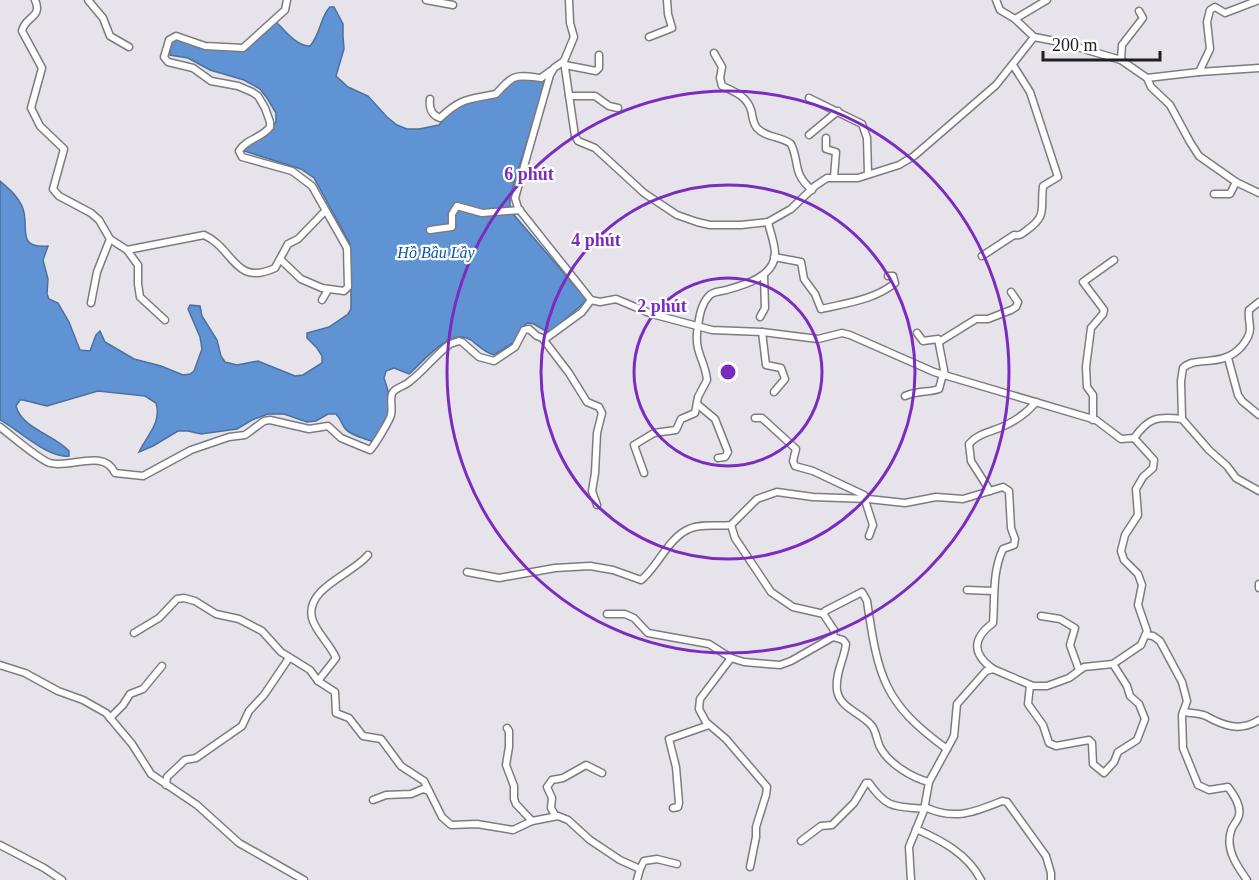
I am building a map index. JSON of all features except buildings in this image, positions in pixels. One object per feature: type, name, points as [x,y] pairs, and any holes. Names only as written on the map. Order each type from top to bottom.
[{"type":"street","points":[[35,0],[38,10],[24,25],[22,31],[42,65],[31,108],[40,126],[64,149],[54,189],[91,213],[99,220],[110,239],[127,250],[138,265],[140,297],[165,320]]},
{"type":"street","points":[[88,0],[102,15],[110,36],[129,47]]},
{"type":"street","points":[[280,259],[296,277],[327,290],[347,290],[348,251],[312,186],[298,175],[239,154],[243,145],[266,132],[270,127],[269,116],[258,96],[246,88],[211,81],[193,68],[168,62],[164,57],[169,40],[176,36],[206,46],[243,48],[285,10],[287,0]]},
{"type":"street","points":[[426,0],[453,5]]},
{"type":"street","points":[[569,0],[570,23],[574,34],[564,63],[575,136],[578,141],[595,148],[644,193],[669,211],[710,225],[768,222],[791,209],[822,181],[834,177],[858,178],[899,165],[914,156],[991,90],[1034,38]]},
{"type":"street","points":[[649,37],[672,28],[667,0]]},
{"type":"street","points":[[996,0],[1000,10],[1015,20],[1034,38],[1060,42],[1121,60],[1148,78],[1151,87],[1170,105],[1199,156],[1236,182],[1259,193]]},
{"type":"street","points":[[1015,20],[1047,0]]},
{"type":"street","points":[[1199,72],[1210,49],[1208,17],[1214,4],[1226,12],[1255,2],[1259,10]]},
{"type":"street","points":[[1121,60],[1122,45],[1143,18],[1139,11]]},
{"type":"street","points":[[714,53],[722,67],[720,78],[722,86],[737,93],[749,104],[754,125],[760,131],[791,144],[797,168],[805,184],[812,189]]},
{"type":"street","points":[[430,99],[429,105],[432,111],[440,118],[464,100],[496,94],[502,85],[515,77],[540,78],[564,63],[596,71],[599,68],[598,56]]},
{"type":"street","points":[[982,256],[1038,222],[1042,214],[1043,186],[1058,177],[1030,92],[1013,64]]},
{"type":"street","points":[[1148,78],[1259,68]]},
{"type":"street","points":[[553,70],[516,194],[517,210],[591,300],[600,302],[616,299],[652,314],[697,327],[728,332],[818,339],[842,333],[850,334],[944,375],[1093,420],[1104,425],[1119,439],[1134,438],[1150,420],[1182,419],[1236,478],[1259,491]]},
{"type":"street","points":[[569,96],[595,96],[609,106],[618,108]]},
{"type":"street","points":[[809,98],[860,122],[864,127],[867,138],[868,174]]},
{"type":"street","points":[[809,135],[838,111]]},
{"type":"street","points":[[826,138],[826,149],[836,152],[834,177]]},
{"type":"street","points":[[1214,194],[1230,194],[1236,182]]},
{"type":"street","points":[[430,230],[452,226],[452,214],[457,206],[482,213],[517,210]]},
{"type":"street","points":[[127,250],[204,235],[226,251],[238,266],[251,274],[273,269],[288,244],[298,239],[325,211]]},
{"type":"street","points":[[644,473],[634,446],[654,433],[674,431],[681,419],[694,413],[698,397],[708,378],[696,344],[697,327],[704,305],[711,294],[757,279],[772,263],[774,257],[768,222]]},
{"type":"street","points":[[91,303],[97,274],[110,239]]},
{"type":"street","points":[[774,257],[801,262],[804,279],[815,294],[821,309],[860,301],[881,292],[895,283],[893,276],[888,276]]},
{"type":"street","points":[[1093,420],[1093,394],[1087,387],[1086,367],[1091,328],[1104,310],[1083,282],[1114,260]]},
{"type":"street","points":[[760,317],[765,308],[764,274]]},
{"type":"street","points":[[322,300],[327,290]]},
{"type":"street","points":[[939,342],[976,319],[988,319],[1016,307],[1018,302],[1011,292]]},
{"type":"street","points":[[546,339],[586,309],[591,300]]},
{"type":"street","points":[[1182,419],[1184,412],[1180,381],[1183,368],[1190,363],[1228,358],[1245,343],[1250,330],[1249,310],[1259,302]]},
{"type":"street","points":[[0,427],[51,464],[99,461],[111,466],[115,473],[138,477],[191,450],[229,437],[245,435],[264,421],[270,420],[309,429],[328,426],[341,438],[370,450],[389,421],[392,408],[391,396],[394,391],[409,383],[450,344],[462,342],[472,352],[495,361],[515,347],[520,334],[527,329],[546,339],[587,402],[599,407],[602,413],[597,433],[596,473],[592,491],[597,505]]},
{"type":"street","points":[[762,333],[766,365],[781,368],[785,379],[774,392]]},
{"type":"street","points":[[905,396],[939,389],[944,375],[939,342],[936,338],[922,341],[917,333]]},
{"type":"street","points":[[1228,358],[1238,395],[1259,415]]},
{"type":"street","points":[[990,491],[972,464],[968,452],[969,444],[978,436],[1022,416],[1036,402]]},
{"type":"street","points":[[697,404],[717,423],[728,452],[725,457],[718,458]]},
{"type":"street","points":[[755,418],[762,418],[796,449],[793,464],[795,466],[813,471],[864,495],[873,525],[868,536]]},
{"type":"street","points":[[467,572],[499,578],[555,568],[590,566],[643,579],[658,558],[686,531],[695,527],[731,525],[757,500],[777,492],[813,497],[905,503],[936,497],[963,499],[1000,486],[1009,491],[1011,528],[1016,541],[1014,545],[1002,550],[994,591],[993,623],[983,631],[978,645],[982,660],[993,669],[1030,685],[1038,687],[1054,685],[1070,678],[1089,665],[1113,664],[1135,651],[1143,643],[1146,635],[1146,628],[1138,605],[1142,585],[1138,574],[1124,560],[1122,554],[1125,535],[1138,519],[1136,489],[1154,463],[1153,457],[1134,438]]},
{"type":"street","points":[[731,525],[735,538],[771,592],[793,607],[824,614],[834,628],[833,637]]},
{"type":"street","points":[[318,681],[336,658],[333,649],[312,618],[315,600],[321,590],[361,564],[368,555]]},
{"type":"street","points":[[967,590],[994,591]]},
{"type":"street","points":[[824,614],[827,610],[858,593],[864,593],[878,666],[888,688],[902,711],[947,749]]},
{"type":"street","points":[[134,633],[159,618],[177,599],[184,598],[203,605],[216,614],[239,619],[262,631],[289,658],[310,670],[318,681],[335,692],[336,713],[349,718],[363,735],[381,739],[398,763],[424,781],[442,817],[451,825],[482,825],[513,830],[532,821],[555,815],[565,818],[590,840],[620,860],[640,869]]},
{"type":"street","points":[[607,615],[626,614],[634,618],[648,633],[709,644],[731,658],[744,662],[780,665],[833,637],[843,640],[846,644],[839,666],[837,690],[840,698],[854,713],[871,724],[881,749],[887,757],[915,777],[928,782]]},
{"type":"street","points":[[1041,616],[1060,618],[1075,628],[1070,645],[1079,670]]},
{"type":"street","points":[[1146,635],[1153,636],[1160,641],[1180,677],[1187,701],[1183,712],[1183,750],[1198,785],[1209,790],[1228,787],[1239,806],[1239,817],[1231,829],[1230,840],[1234,861],[1247,880]]},
{"type":"street","points":[[166,785],[166,777],[185,760],[196,758],[242,726],[249,711],[264,695],[289,658]]},
{"type":"street","points":[[731,658],[700,699],[699,709],[709,725],[726,739],[767,787],[756,827],[750,867]]},
{"type":"street","points":[[1030,685],[1028,704],[1043,725],[1049,743],[1056,746],[1089,740],[1092,743],[1093,764],[1104,772],[1114,762],[1118,752],[1137,740],[1145,719],[1139,704],[1131,696],[1113,664]]},
{"type":"street","points":[[0,665],[83,700],[106,713],[132,744],[149,771],[197,805],[239,843],[304,880]]},
{"type":"street","points":[[110,718],[130,694],[143,689],[162,666]]},
{"type":"street","points":[[911,880],[909,851],[925,808],[928,782],[955,732],[957,704],[986,671],[993,669]]},
{"type":"street","points":[[1183,712],[1205,716],[1236,728],[1259,720]]},
{"type":"street","points":[[674,808],[678,807],[679,803],[676,767],[669,740],[709,725]]},
{"type":"street","points":[[507,728],[509,747],[506,767],[514,786],[513,796],[516,804],[532,821]]},
{"type":"street","points":[[555,815],[551,808],[552,798],[547,787],[552,780],[563,778],[586,765],[602,773]]},
{"type":"street","points":[[801,841],[821,826],[832,825],[854,803],[866,783],[869,783],[887,804],[903,808],[925,808],[941,814],[962,814],[1007,801],[1046,856],[1051,880]]},
{"type":"street","points":[[374,800],[386,795],[411,794],[423,789],[429,790]]},
{"type":"street","points":[[916,829],[955,850],[976,871],[981,880]]},
{"type":"street","points":[[0,845],[45,868],[62,880]]},
{"type":"street","points":[[637,880],[644,861],[652,859],[677,864]]},
{"type":"water","name":"Hồ Bầu Lầy","points":[[330,7],[334,7],[343,24],[344,49],[336,76],[348,87],[368,96],[387,117],[407,129],[439,125],[456,106],[493,95],[512,79],[546,81],[510,196],[510,205],[514,215],[587,300],[552,331],[547,332],[528,323],[522,327],[514,342],[494,355],[484,351],[471,340],[463,337],[455,338],[438,347],[409,374],[394,368],[386,371],[384,378],[389,397],[389,410],[376,439],[371,441],[349,432],[336,414],[328,414],[316,421],[307,422],[284,414],[268,414],[237,429],[201,434],[178,431],[139,452],[153,429],[157,417],[156,403],[145,396],[98,391],[47,406],[20,400],[16,406],[24,420],[63,445],[69,451],[69,456],[61,456],[43,449],[0,420],[0,181],[15,195],[22,206],[27,240],[37,246],[48,246],[43,260],[48,279],[47,294],[49,299],[58,303],[69,322],[80,350],[90,351],[100,331],[105,342],[134,359],[183,375],[190,374],[194,371],[202,349],[200,337],[188,309],[190,305],[200,306],[202,316],[217,340],[225,362],[237,365],[258,361],[295,376],[303,375],[322,363],[322,356],[307,338],[307,333],[329,327],[348,314],[351,309],[350,244],[314,178],[301,169],[244,151],[244,147],[266,135],[276,122],[276,113],[260,89],[244,80],[210,70],[188,58],[170,55],[171,41],[177,38],[240,50],[276,22],[300,44],[310,46]]}]
